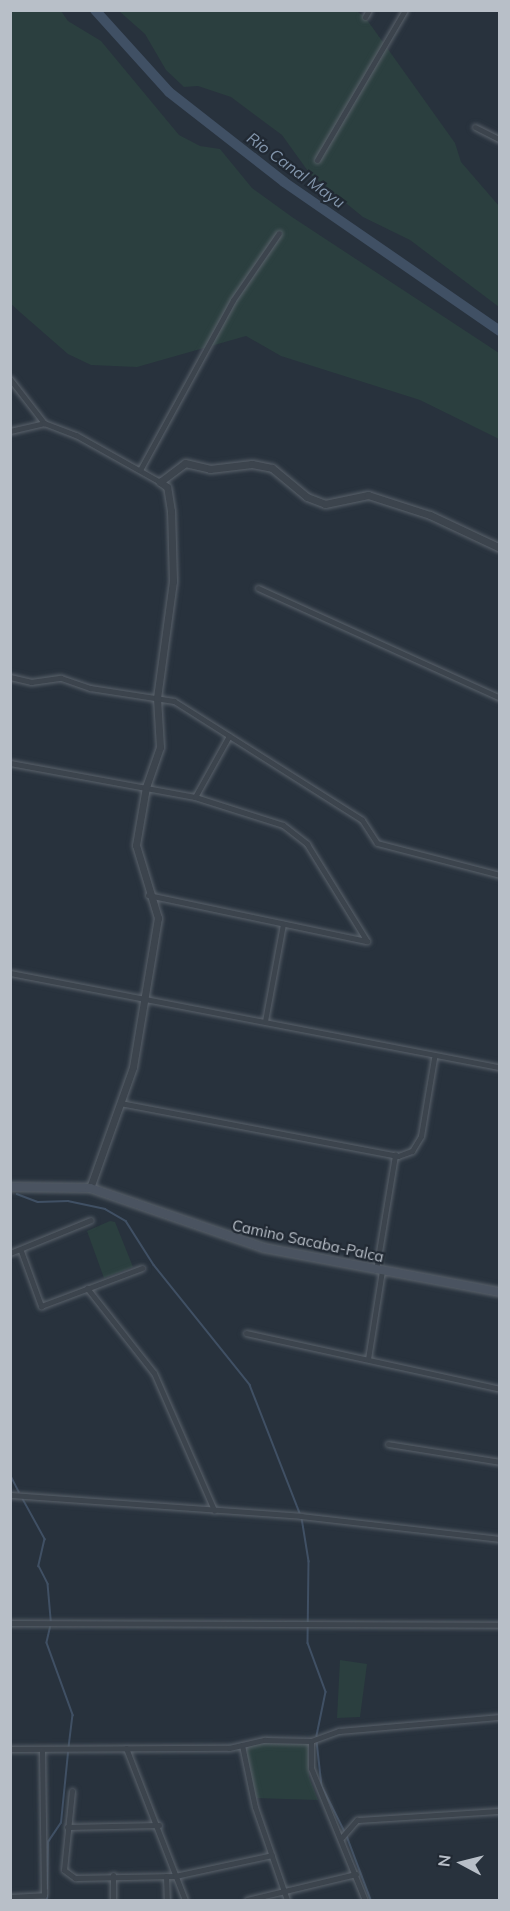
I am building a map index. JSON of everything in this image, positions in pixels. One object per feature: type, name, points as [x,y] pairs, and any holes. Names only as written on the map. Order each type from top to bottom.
[{"type":"main road","name":"Camino Sacaba-Palca","points":[[10,1187],[90,1188],[220,1235],[380,1270],[500,1292]]},
{"type":"street","points":[[365,17],[369,10]]},
{"type":"street","points":[[317,160],[405,10]]},
{"type":"street","points":[[475,127],[500,140]]},
{"type":"street","points":[[140,470],[233,300],[279,233]]},
{"type":"street","points":[[10,380],[44,423],[160,482],[166,487],[171,511],[173,581],[157,698],[160,747],[146,787],[136,845],[148,895],[158,918],[147,998],[133,1067],[90,1188]]},
{"type":"street","points":[[10,431],[44,423]]},
{"type":"street","points":[[160,482],[184,463],[210,469],[262,466],[272,468],[307,497],[324,504],[368,495],[430,515],[500,548]]},
{"type":"street","points":[[258,588],[500,698]]},
{"type":"street","points":[[10,677],[31,682],[61,678],[90,688],[174,701],[363,820],[377,843],[500,874]]},
{"type":"street","points":[[195,796],[229,736]]},
{"type":"street","points":[[10,763],[195,796],[283,825],[307,844],[367,941],[148,895]]},
{"type":"street","points":[[265,1021],[284,924]]},
{"type":"street","points":[[10,974],[265,1021],[434,1058],[500,1067]]},
{"type":"street","points":[[120,1103],[395,1155],[412,1151],[421,1136],[434,1058]]},
{"type":"street","points":[[368,1359],[395,1155]]},
{"type":"street","points":[[10,1253],[21,1251],[91,1220]]},
{"type":"street","points":[[21,1251],[41,1306],[142,1268]]},
{"type":"street","points":[[87,1288],[154,1373],[214,1510]]},
{"type":"street","points":[[246,1333],[500,1389]]},
{"type":"street","points":[[388,1444],[500,1462]]},
{"type":"street","points":[[10,1495],[214,1510],[500,1539]]},
{"type":"street","points":[[10,1623],[500,1624]]},
{"type":"street","points":[[10,1749],[242,1745],[311,1741],[339,1731],[500,1717]]},
{"type":"street","points":[[311,1741],[311,1768],[342,1837],[365,1900]]},
{"type":"street","points":[[242,1745],[255,1807],[287,1900]]},
{"type":"street","points":[[126,1748],[159,1825],[185,1900]]},
{"type":"street","points":[[10,1897],[44,1895],[42,1750]]},
{"type":"street","points":[[72,1791],[64,1870],[75,1878],[113,1875],[175,1876],[272,1855]]},
{"type":"street","points":[[342,1837],[357,1820],[500,1811]]},
{"type":"street","points":[[67,1827],[159,1825]]},
{"type":"street","points":[[247,1900],[285,1894],[356,1874]]},
{"type":"street","points":[[113,1875],[113,1900]]},
{"type":"street","points":[[166,1876],[167,1900]]},
{"type":"green space","points":[[355,10],[365,17],[455,143],[461,162],[499,206],[499,307],[410,240],[363,217],[310,174],[282,135],[231,97],[198,86],[184,87],[166,70],[145,34],[119,11]]},
{"type":"green space","points":[[10,11],[61,11],[68,21],[101,41],[179,135],[200,146],[220,149],[252,188],[292,217],[499,353],[499,439],[420,400],[281,356],[246,336],[137,367],[91,365],[68,354],[21,313],[10,303]]},
{"type":"green space","points":[[110,1221],[115,1222],[133,1267],[104,1278],[87,1231]]},
{"type":"green space","points":[[340,1660],[367,1664],[360,1717],[337,1718]]},
{"type":"green space","points":[[265,1743],[308,1744],[309,1777],[318,1800],[253,1798],[245,1747]]},
{"type":"waterway","name":"Rio Canal Mayu","points":[[95,10],[169,92],[284,182],[500,331]]},
{"type":"waterway","points":[[17,1194],[38,1202],[68,1201],[105,1209],[126,1221],[154,1265],[250,1385],[300,1513]]},
{"type":"waterway","points":[[10,1474],[19,1492]]},
{"type":"waterway","points":[[23,1499],[45,1539],[39,1566],[48,1584],[51,1621]]},
{"type":"waterway","points":[[302,1518],[309,1561],[308,1643],[326,1692],[317,1736]]},
{"type":"waterway","points":[[51,1625],[47,1643],[73,1715],[69,1747]]},
{"type":"waterway","points":[[317,1741],[322,1786],[345,1832]]},
{"type":"waterway","points":[[47,1889],[48,1842],[61,1823],[68,1753]]},
{"type":"waterway","points":[[347,1836],[371,1900]]}]
